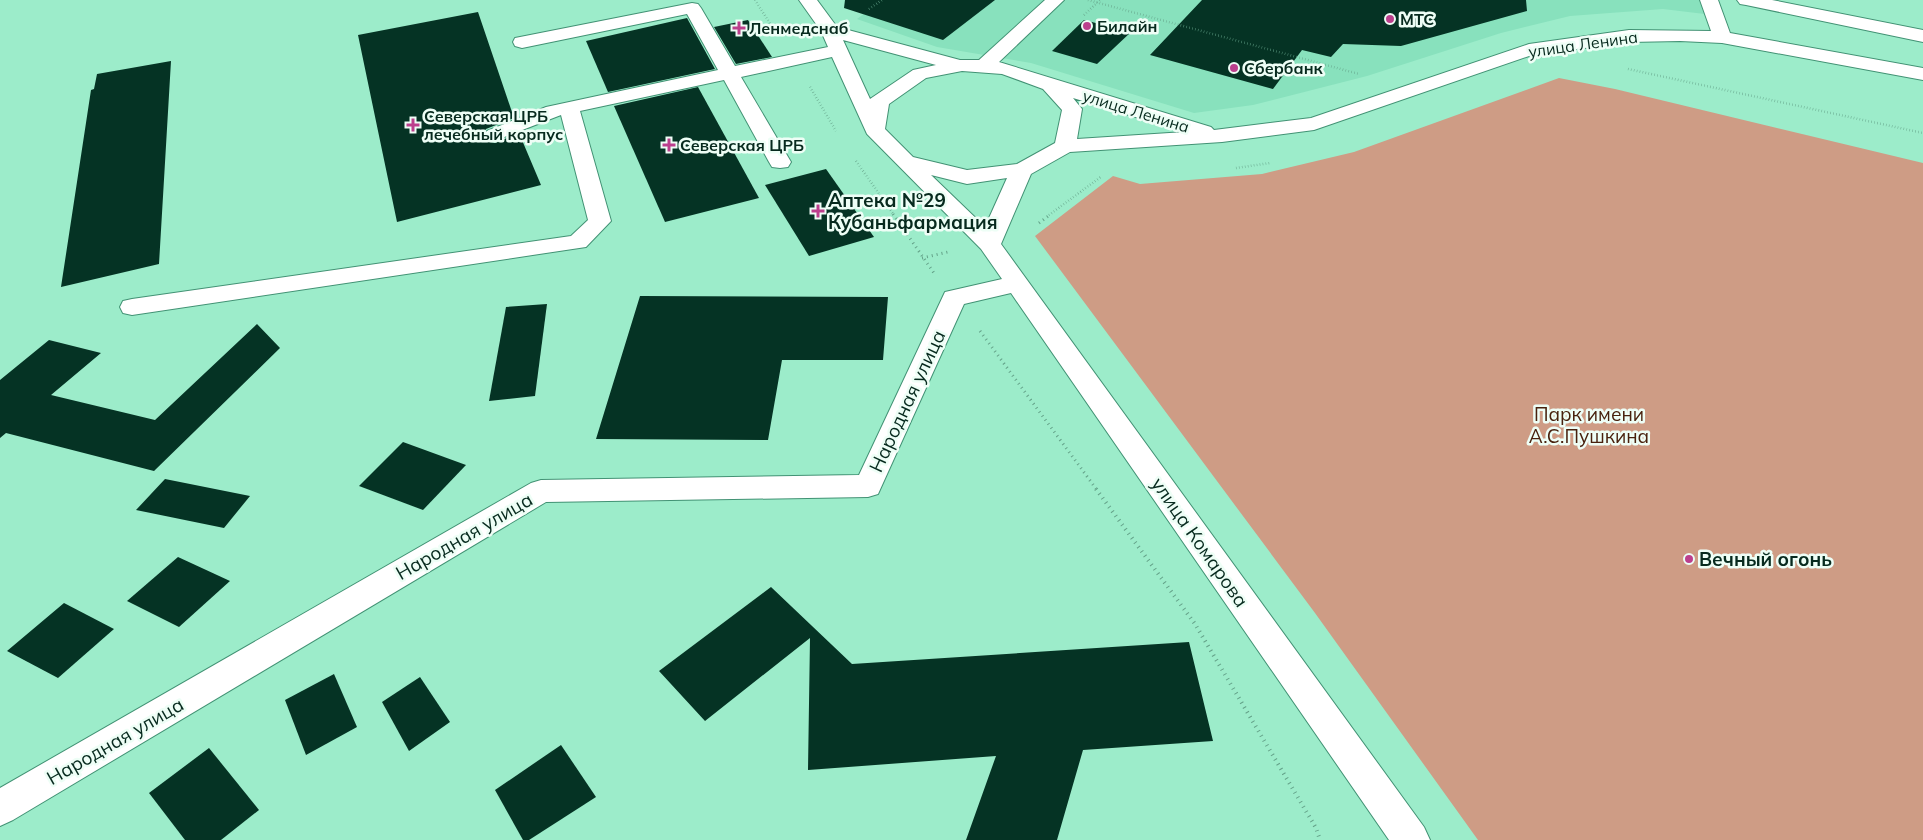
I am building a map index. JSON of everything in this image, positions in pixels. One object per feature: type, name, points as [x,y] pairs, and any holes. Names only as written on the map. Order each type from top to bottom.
[{"type":"street","points":[[808,0],[830,31],[874,130],[905,162]]},
{"type":"street","points":[[984,66],[1055,0]]},
{"type":"street","points":[[1709,0],[1722,37]]},
{"type":"street","points":[[1746,0],[1923,36]]},
{"type":"street","points":[[522,42],[692,8],[780,162]]},
{"type":"street","name":"улица Ленина","points":[[830,31],[962,65],[1006,69],[1050,85],[1222,136]]},
{"type":"street","name":"улица Ленина","points":[[905,162],[967,177],[1022,170],[1064,146],[1222,136],[1314,124],[1530,50],[1629,36],[1680,35],[1722,37],[1923,74]]},
{"type":"street","points":[[494,135],[553,111],[569,107],[839,50]]},
{"type":"street","name":"улица Ленина","points":[[874,130],[879,101],[920,74],[962,65]]},
{"type":"street","name":"улица Ленина","points":[[1050,85],[1072,108],[1064,146]]},
{"type":"street","points":[[132,307],[578,242],[600,221],[569,107]]},
{"type":"street","name":"улица Комарова","points":[[905,162],[989,244],[1411,840]]},
{"type":"street","points":[[989,244],[1022,170]]},
{"type":"street","points":[[954,298],[1017,284]]},
{"type":"street","name":"Народная улица","points":[[0,808],[541,491],[868,486],[954,298]]},
{"type":"path","points":[[755,0],[793,59],[837,134]]},
{"type":"path","points":[[1087,0],[1367,76]]},
{"type":"path","points":[[1619,67],[1923,133]]},
{"type":"path","points":[[853,157],[922,258],[988,340],[1195,624],[1316,828],[1320,840]]},
{"type":"path","points":[[1234,168],[1272,163]]},
{"type":"path","points":[[1033,228],[1108,171]]},
{"type":"shaded area","points":[[882,0],[1709,0],[1713,15],[1663,9],[1570,16],[1501,33],[1367,76],[1253,105],[1194,113],[1031,63],[937,47],[857,19]]},
{"type":"green space","name":"Парк имени А.С.Пушкина","points":[[1559,78],[1615,89],[1923,163],[1923,840],[1478,840],[1315,613],[1035,236],[1113,176],[1140,184],[1262,174],[1354,152]]},
{"type":"building","points":[[845,0],[995,0],[943,40],[844,8]]},
{"type":"building","points":[[1202,0],[1526,0],[1527,11],[1401,46],[1343,44],[1331,57],[1302,50],[1273,89],[1150,55]]},
{"type":"building","name":"Северская ЦРБ лечебный корпус","points":[[478,12],[514,118],[486,129],[482,136],[486,141],[495,143],[519,133],[541,185],[397,222],[358,35]]},
{"type":"building","points":[[687,18],[715,69],[608,92],[586,41]]},
{"type":"building","points":[[748,20],[772,57],[736,64],[714,27]]},
{"type":"building","points":[[1084,20],[1131,32],[1097,64],[1052,51]]},
{"type":"building","points":[[171,61],[159,264],[61,287],[91,90],[94,89],[97,74]]},
{"type":"building","name":"Северская ЦРБ","points":[[698,87],[759,198],[665,222],[614,106]]},
{"type":"building","name":"Аптека №29 Кубаньфармация","points":[[826,169],[874,237],[809,256],[765,185]]},
{"type":"building","points":[[640,296],[888,297],[883,360],[782,360],[768,440],[596,439]]},
{"type":"building","points":[[547,304],[535,396],[489,401],[506,307]]},
{"type":"building","points":[[257,324],[280,348],[154,471],[6,433],[0,438],[0,380],[49,340],[101,353],[51,395],[155,420]]},
{"type":"building","points":[[403,442],[466,465],[423,510],[359,486]]},
{"type":"building","points":[[165,479],[250,496],[224,528],[136,510]]},
{"type":"building","points":[[178,557],[230,581],[179,627],[127,601]]},
{"type":"building","points":[[771,587],[852,664],[1189,642],[1213,741],[1083,750],[1057,840],[966,840],[996,756],[808,770],[810,638],[705,721],[659,671]]},
{"type":"building","points":[[64,603],[114,629],[58,678],[7,651]]},
{"type":"building","points":[[334,674],[357,727],[306,755],[285,700]]},
{"type":"building","points":[[420,677],[450,722],[409,751],[382,702]]},
{"type":"building","points":[[561,745],[596,797],[529,840],[523,840],[495,790]]},
{"type":"building","points":[[209,748],[259,810],[221,840],[185,840],[149,793]]},
{"type":"place","name":"МТС","points":[[1390,19]]},
{"type":"place","name":"Билайн","points":[[1087,26]]},
{"type":"place","name":"Ленмедснаб","points":[[739,28]]},
{"type":"place","name":"Сбербанк","points":[[1234,68]]},
{"type":"place","name":"Северская ЦРБ лечебный корпус","points":[[413,125]]},
{"type":"place","name":"Северская ЦРБ","points":[[669,145]]},
{"type":"place","name":"Аптека №29 Кубаньфармация","points":[[818,211]]},
{"type":"place","name":"Вечный огонь","points":[[1689,559]]}]
